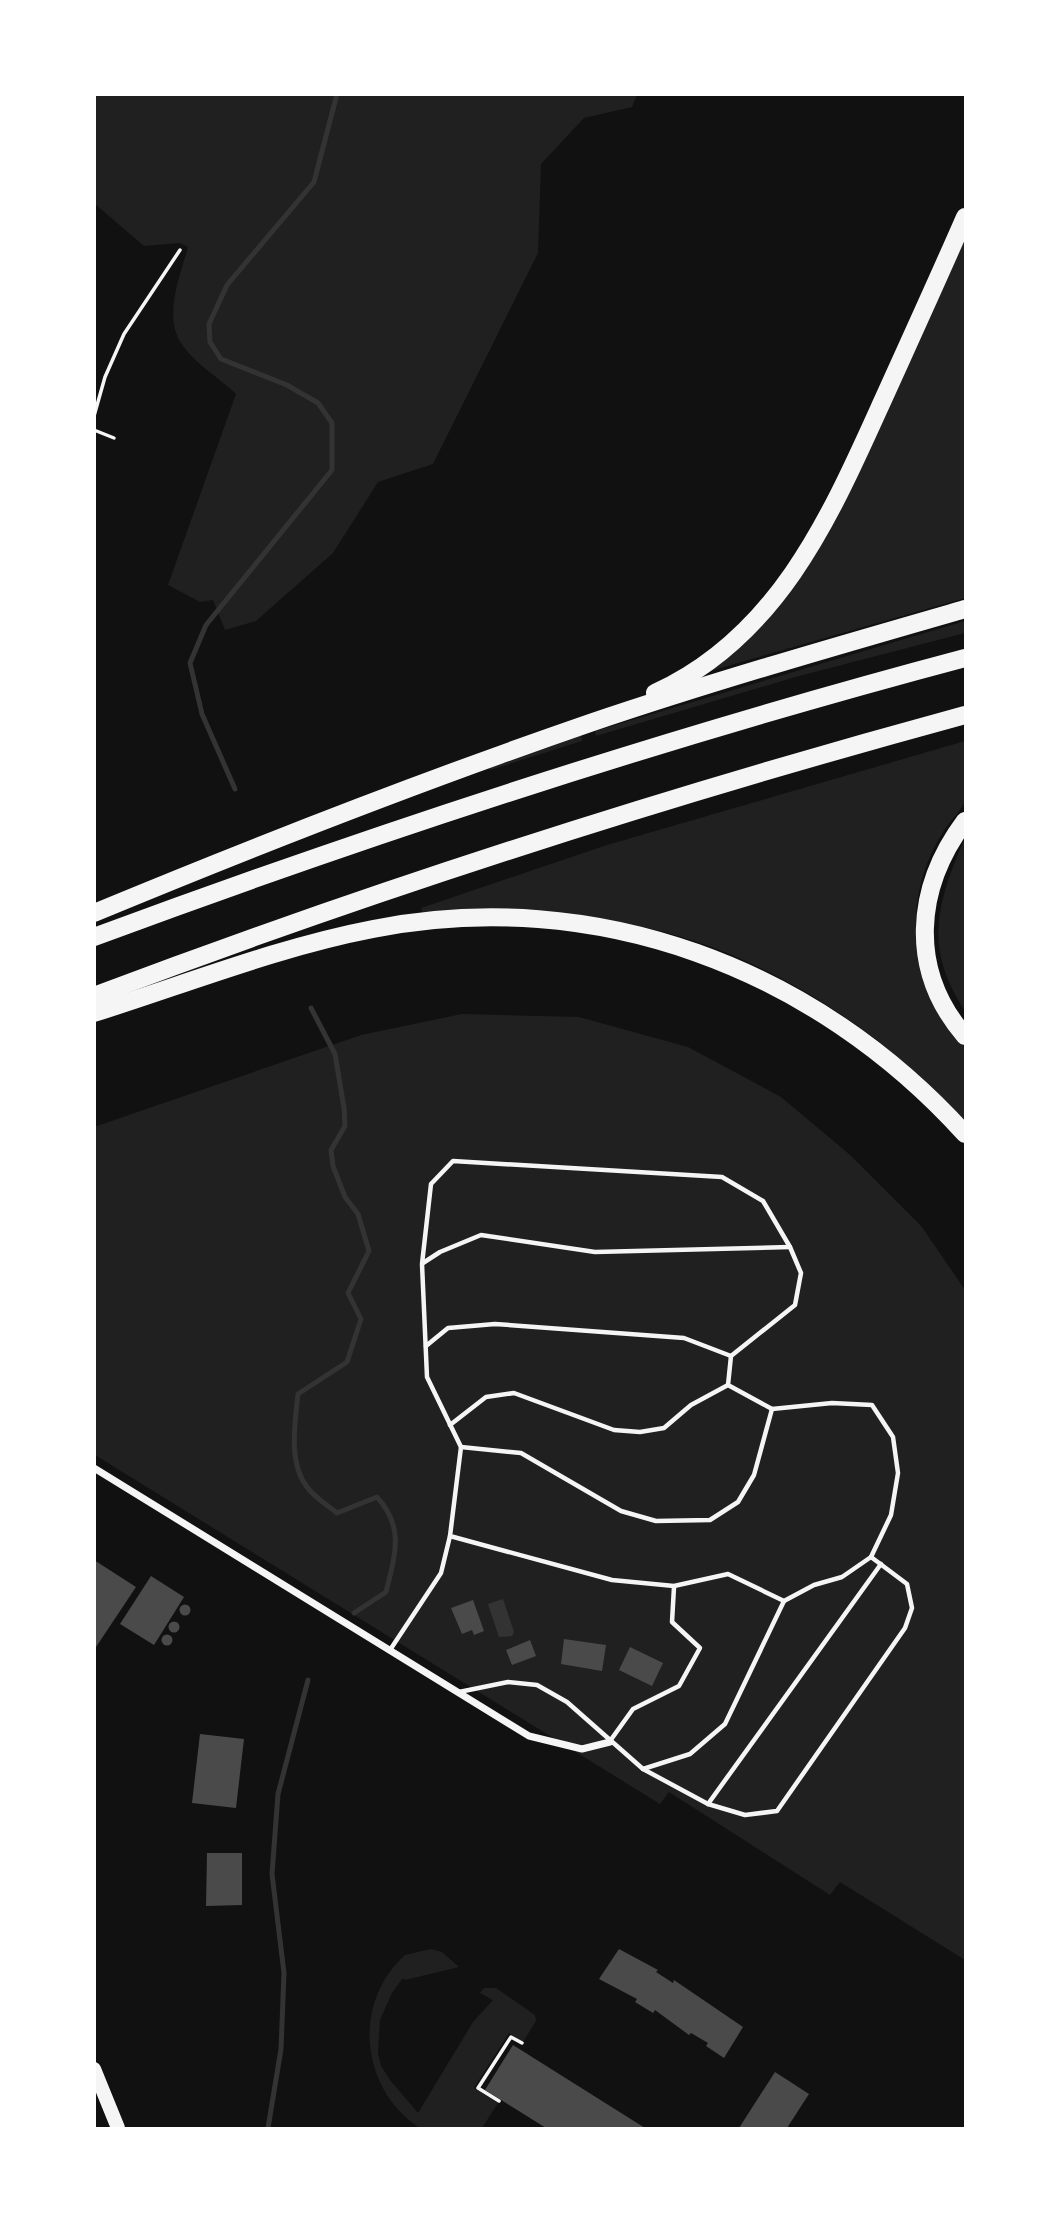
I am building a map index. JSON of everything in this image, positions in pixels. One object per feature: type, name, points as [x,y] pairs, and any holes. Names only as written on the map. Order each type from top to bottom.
[{"type":"highway","points":[[591,723],[670,687],[705,663],[742,633],[775,598],[804,560],[845,485],[965,217]]},
{"type":"highway","points":[[94,913],[389,795],[591,723],[786,661],[965,609]]},
{"type":"highway","points":[[94,937],[492,798],[692,736],[965,658]]},
{"type":"highway","points":[[94,996],[476,862],[678,798],[965,715]]},
{"type":"highway","points":[[965,821],[939,862],[930,888],[925,937],[935,986],[944,1006],[965,1036]]},
{"type":"highway","points":[[94,1013],[323,940],[374,928],[486,917],[539,919],[598,926],[692,950],[741,969],[795,996],[853,1031],[894,1063],[965,1134]]},
{"type":"main road","points":[[94,2069],[118,2129]]},
{"type":"street","points":[[94,1468],[529,1736],[582,1749],[610,1742]]},
{"type":"lane","points":[[390,1650],[441,1573],[450,1536],[461,1447],[427,1377],[422,1264],[431,1184],[453,1161],[722,1177],[763,1201],[790,1247],[801,1273],[794,1306],[731,1356],[728,1385]]},
{"type":"lane","points":[[422,1264],[440,1252],[481,1235],[595,1252],[790,1247]]},
{"type":"lane","points":[[426,1346],[448,1328],[495,1324],[684,1338],[731,1356]]},
{"type":"lane","points":[[450,1425],[486,1398],[514,1393],[614,1430],[640,1432],[664,1428],[691,1405],[728,1385]]},
{"type":"lane","points":[[643,1769],[690,1754],[725,1724],[784,1601],[814,1585],[842,1577],[871,1557],[891,1515],[898,1473],[893,1437],[872,1405],[832,1403],[772,1409],[728,1385]]},
{"type":"lane","points":[[461,1447],[521,1453],[621,1511],[656,1521],[710,1520],[738,1502],[754,1475],[772,1409]]},
{"type":"lane","points":[[450,1536],[612,1580],[674,1586],[728,1574],[784,1601]]},
{"type":"lane","points":[[457,1692],[508,1682],[537,1685],[567,1702],[595,1724],[610,1742],[643,1769],[708,1804],[745,1815],[777,1811],[905,1628],[912,1608],[907,1584],[871,1557]]},
{"type":"lane","points":[[708,1804],[881,1564]]},
{"type":"lane","points":[[610,1742],[633,1709],[679,1686],[700,1648],[672,1622],[674,1586]]},
{"type":"path","points":[[94,416],[105,377],[124,334],[180,250]]},
{"type":"path","points":[[94,430],[114,438]]},
{"type":"path","points":[[499,2101],[478,2088],[511,2037],[522,2043]]},
{"type":"shaded area","points":[[94,95],[637,95],[632,107],[584,118],[541,164],[538,253],[433,464],[378,482],[333,553],[256,621],[225,630],[213,600],[200,602],[168,585],[236,394],[194,359],[177,335],[173,310],[177,284],[188,247],[180,243],[144,246],[95,204]]},
{"type":"shaded area","points":[[965,232],[965,598],[696,675],[793,581]]},
{"type":"shaded area","points":[[965,621],[965,633],[799,676],[596,736],[595,731]]},
{"type":"shaded area","points":[[581,735],[582,741],[490,770],[489,765]]},
{"type":"shaded area","points":[[965,741],[965,800],[941,835],[929,859],[916,913],[916,938],[927,984],[937,1007],[965,1048],[965,1122],[932,1087],[854,1024],[767,971],[721,951],[674,935],[626,924],[424,915],[421,908],[607,845]]},
{"type":"shaded area","points":[[965,838],[965,1011],[943,966],[939,925],[947,883]]},
{"type":"shaded area","points":[[462,1014],[579,1017],[688,1047],[781,1097],[849,1154],[922,1227],[965,1290],[965,1960],[840,1882],[830,1895],[669,1792],[660,1804],[95,1455],[94,1127],[361,1035]]},
{"type":"shaded area","points":[[503,1599],[514,1632],[512,1636],[499,1637],[488,1604]]},
{"type":"shaded area","points":[[431,1949],[442,1952],[459,1967],[405,1980],[403,1978],[392,1993],[380,2020],[378,2053],[381,2066],[418,2113],[473,2022],[493,2000],[480,1993],[484,1988],[496,1988],[535,2015],[536,2021],[523,2042],[509,2033],[474,2088],[498,2103],[482,2128],[420,2128],[400,2112],[385,2092],[375,2069],[370,2046],[370,2021],[376,1997],[388,1975],[405,1955]]},
{"type":"building","points":[[94,1560],[136,1587],[94,1650]]},
{"type":"building","points":[[151,1576],[184,1597],[154,1645],[120,1624]]},
{"type":"building","points":[[473,1600],[484,1631],[474,1635],[472,1630],[462,1634],[451,1608]]},
{"type":"building","points":[[185,1604],[191,1610],[185,1616],[179,1610]]},
{"type":"building","points":[[174,1621],[180,1627],[174,1633],[168,1627]]},
{"type":"building","points":[[167,1635],[171,1636],[171,1644],[167,1645],[163,1644],[162,1640],[163,1636]]},
{"type":"building","points":[[564,1639],[606,1645],[602,1671],[561,1664]]},
{"type":"building","points":[[530,1640],[536,1656],[512,1665],[506,1650]]},
{"type":"building","points":[[630,1647],[663,1663],[652,1686],[619,1670]]},
{"type":"building","points":[[200,1734],[244,1739],[236,1808],[192,1803]]},
{"type":"building","points":[[207,1853],[242,1853],[242,1905],[206,1906]]},
{"type":"building","points":[[619,1949],[658,1970],[656,1972],[673,1983],[674,1980],[743,2027],[724,2058],[706,2046],[708,2043],[691,2033],[689,2035],[655,2010],[653,2013],[635,2002],[637,1999],[599,1979]]},
{"type":"building","points":[[513,2045],[645,2128],[546,2128],[485,2090]]},
{"type":"building","points":[[775,2072],[809,2094],[787,2128],[739,2128]]},
{"type":"waterway","points":[[235,789],[202,714],[190,663],[206,625],[332,470],[332,423],[318,403],[287,385],[221,359],[210,342],[209,324],[227,285],[314,182],[337,94]]},
{"type":"waterway","points":[[311,1008],[335,1054],[344,1108],[345,1126],[331,1150],[333,1166],[345,1197],[358,1214],[369,1251],[348,1293],[361,1319],[347,1362],[298,1394],[295,1455],[301,1477],[307,1487],[337,1513],[377,1497],[391,1520],[395,1542],[386,1592],[354,1613]]},
{"type":"waterway","points":[[268,2128],[281,2049],[284,1973],[272,1874],[278,1794],[308,1680]]}]
